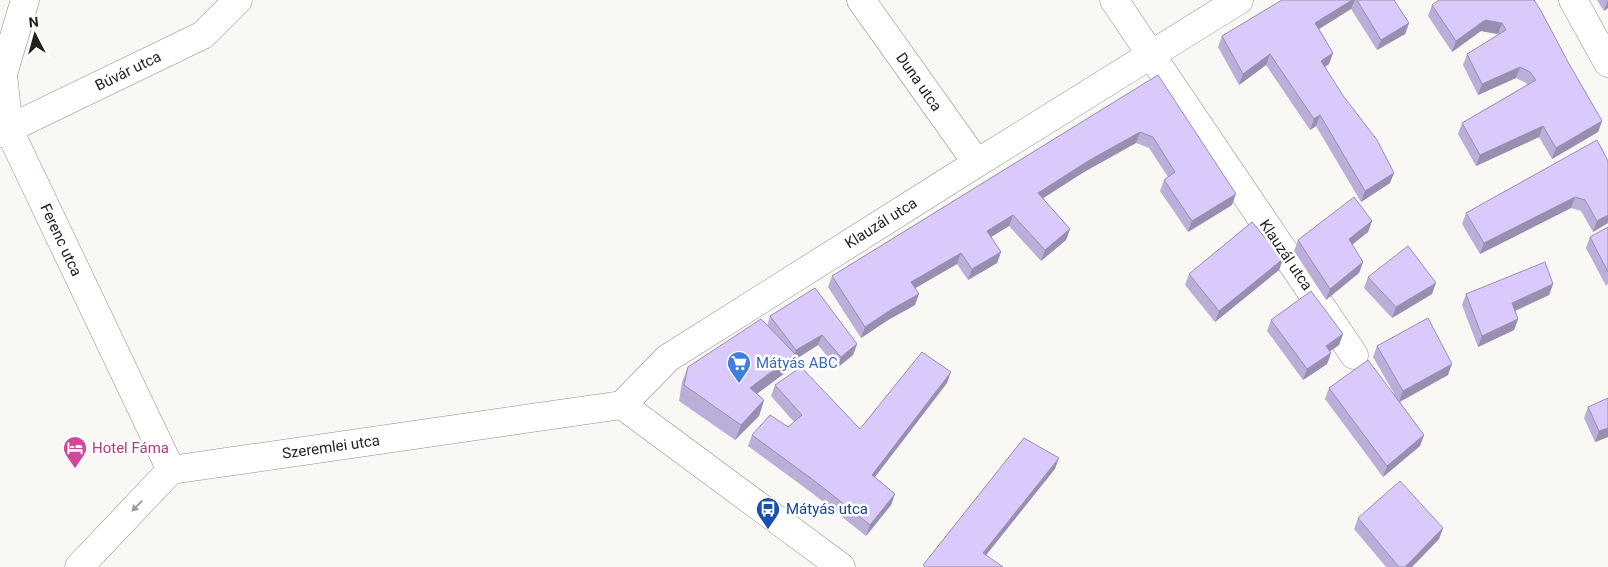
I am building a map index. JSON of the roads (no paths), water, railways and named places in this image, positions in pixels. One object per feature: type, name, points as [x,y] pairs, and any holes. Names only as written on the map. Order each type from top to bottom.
[{"type":"street","name":"Ferenc utca","points":[[25,0],[3,74],[4,132],[171,470]]},
{"type":"street","name":"Búvár utca","points":[[4,132],[203,35],[238,0]]},
{"type":"street","name":"Duna utca","points":[[861,0],[977,163]]},
{"type":"street","points":[[1114,0],[1151,55]]},
{"type":"street","name":"Klauzál utca","points":[[622,405],[668,358],[1239,0]]},
{"type":"street","points":[[1573,0],[1608,63]]},
{"type":"street","name":"Klauzál utca","points":[[1151,55],[1354,355]]},
{"type":"street","points":[[622,405],[841,567]]},
{"type":"street","name":"Szeremlei utca","points":[[171,470],[622,405]]},
{"type":"street","points":[[79,567],[171,470]]},
{"type":"place","name":"Mátyás ABC","points":[[739,384]]},
{"type":"place","name":"Hotel Fáma","points":[[75,469]]},
{"type":"place","name":"Mátyás utca","points":[[768,530]]}]
